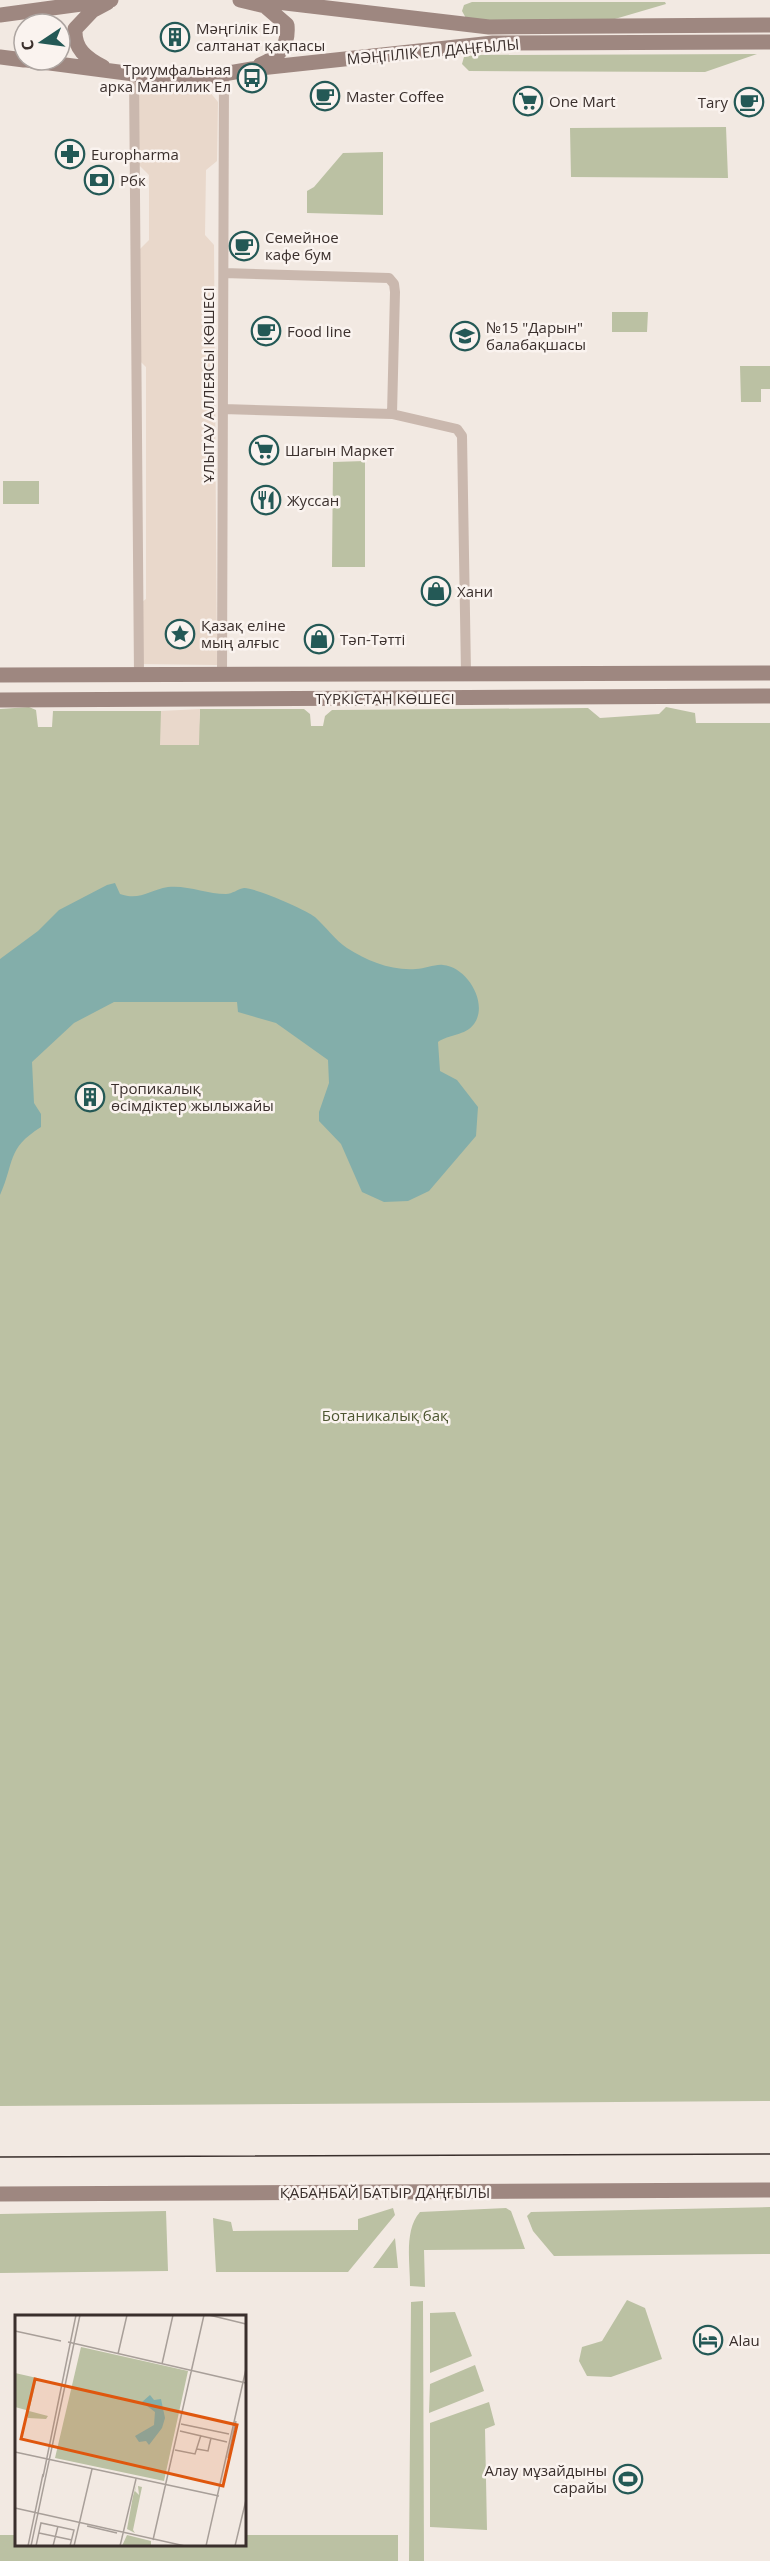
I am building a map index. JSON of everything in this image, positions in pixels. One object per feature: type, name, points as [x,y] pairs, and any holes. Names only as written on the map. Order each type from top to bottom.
[{"type":"main road","points":[[0,15],[112,0]]},
{"type":"main road","points":[[108,70],[90,60],[79,50],[75,40],[75,28],[92,11],[112,0]]},
{"type":"main road","points":[[240,0],[265,6],[287,25],[288,36],[279,54],[252,69]]},
{"type":"main road","name":"МӘҢГІЛІК ЕЛ ДАҢҒЫЛЫ","points":[[260,0],[489,27],[770,25]]},
{"type":"main road","name":"МӘҢГІЛІК ЕЛ ДАҢҒЫЛЫ","points":[[72,66],[172,79],[493,44],[770,42]]},
{"type":"main road","name":"ТҮРКІСТАН КӨШЕСІ","points":[[0,675],[770,673]]},
{"type":"main road","points":[[141,699],[158,692],[156,678],[145,675]]},
{"type":"main road","points":[[212,699],[205,696],[202,685],[207,678],[222,675]]},
{"type":"main road","name":"ТҮРКІСТАН КӨШЕСІ","points":[[0,700],[770,696]]},
{"type":"main road","name":"ҚАБАНБАЙ БАТЫР ДАҢҒЫЛЫ","points":[[0,2194],[770,2190]]},
{"type":"street","points":[[134,75],[145,675]]},
{"type":"street","name":"ҰЛЫТАУ АЛЛЕЯСЫ КӨШЕСІ","points":[[222,675],[224,75]]},
{"type":"street","points":[[224,273],[389,278],[394,284],[395,292],[392,414]]},
{"type":"street","points":[[223,409],[392,414],[457,429],[462,436],[466,673]]},
{"type":"green space","points":[[472,2],[665,2],[666,4],[608,21],[467,20],[462,11],[464,5]]},
{"type":"green space","points":[[757,54],[705,72],[469,71],[462,64],[464,57],[474,55]]},
{"type":"green space","points":[[726,127],[728,178],[571,177],[570,128]]},
{"type":"green space","points":[[383,152],[383,215],[307,213],[307,191],[314,187],[343,153]]},
{"type":"green space","points":[[612,312],[648,312],[647,332],[612,332]]},
{"type":"green space","points":[[740,366],[770,366],[770,389],[761,389],[761,402],[741,402]]},
{"type":"green space","points":[[365,461],[365,567],[332,567],[333,462]]},
{"type":"green space","points":[[3,481],[39,481],[39,504],[3,504]]},
{"type":"green space","name":"Ботаникалық бақ","points":[[29,707],[36,710],[38,727],[52,727],[53,711],[161,711],[161,727],[199,726],[200,709],[304,709],[310,714],[311,726],[323,726],[325,716],[332,710],[588,708],[600,718],[659,714],[666,707],[695,713],[696,723],[770,723],[770,2101],[0,2106],[0,709]]},
{"type":"green space","points":[[770,2207],[770,2254],[554,2256],[533,2231],[527,2216],[531,2212]]},
{"type":"green space","points":[[393,2208],[395,2215],[348,2272],[216,2272],[213,2218],[231,2222],[233,2231],[358,2230],[358,2219]]},
{"type":"green space","points":[[506,2208],[511,2211],[525,2249],[424,2250],[425,2287],[410,2286],[410,2237],[415,2219],[420,2212]]},
{"type":"green space","points":[[166,2211],[168,2271],[0,2273],[0,2214]]},
{"type":"green space","points":[[395,2238],[398,2268],[373,2268]]},
{"type":"green space","points":[[627,2300],[645,2308],[662,2359],[611,2377],[587,2376],[579,2361],[582,2347],[602,2341]]},
{"type":"green space","points":[[423,2301],[424,2561],[409,2561],[411,2302]]},
{"type":"green space","points":[[455,2312],[472,2356],[430,2373],[430,2313]]},
{"type":"green space","points":[[475,2365],[484,2391],[429,2413],[430,2384]]},
{"type":"green space","points":[[489,2402],[495,2425],[485,2429],[487,2530],[430,2527],[430,2423]]},
{"type":"green space","points":[[0,2535],[15,2535],[15,2546],[246,2546],[246,2535],[398,2535],[398,2561],[0,2561]]},
{"type":"shaded area","points":[[209,91],[218,102],[217,161],[206,170],[205,235],[214,245],[217,665],[139,664],[138,605],[146,599],[146,367],[136,357],[139,250],[149,240],[149,175],[137,163],[138,97],[142,92]]},
{"type":"shaded area","points":[[200,709],[199,745],[160,745],[161,711]]},
{"type":"water","points":[[115,883],[120,894],[127,896],[168,887],[226,894],[244,888],[258,891],[315,917],[343,945],[371,961],[389,967],[407,969],[443,965],[460,972],[473,987],[479,1006],[478,1016],[474,1024],[466,1031],[438,1042],[440,1071],[457,1080],[478,1107],[476,1136],[429,1191],[408,1201],[384,1202],[362,1192],[341,1144],[319,1121],[319,1112],[329,1083],[328,1060],[276,1023],[238,1012],[237,1002],[114,1002],[74,1023],[32,1062],[34,1103],[41,1114],[41,1127],[17,1149],[0,1195],[0,959],[38,931],[59,910]]},
{"type":"tram line","points":[[0,2157],[770,2154]]},
{"type":"place","name":"Мәңгілік Ел салтанат қақпасы","points":[[175,37]]},
{"type":"place","name":"Триумфальная арка Мангилик Ел","points":[[252,78]]},
{"type":"place","name":"Master Coffee","points":[[325,96]]},
{"type":"place","name":"One Mart","points":[[528,101]]},
{"type":"place","name":"Tary","points":[[749,102]]},
{"type":"place","name":"Europharma","points":[[70,154]]},
{"type":"place","name":"Рбк","points":[[99,180]]},
{"type":"place","name":"Семейное кафе бум","points":[[244,246]]},
{"type":"place","name":"Food line","points":[[266,331]]},
{"type":"place","name":"№15 \"Дарын\" балабақшасы","points":[[465,336]]},
{"type":"place","name":"Шагын Маркет","points":[[264,450]]},
{"type":"place","name":"Жуссан","points":[[266,500]]},
{"type":"place","name":"Хани","points":[[436,591]]},
{"type":"place","name":"Қазақ еліне мың алғыс","points":[[180,634]]},
{"type":"place","name":"Тәп-Тәтті","points":[[319,639]]},
{"type":"place","name":"Тропикалық өсімдіктер жылыжайы","points":[[90,1097]]},
{"type":"place","name":"Alau","points":[[708,2340]]},
{"type":"place","name":"Алау мұзайдыны сарайы","points":[[628,2479]]}]
